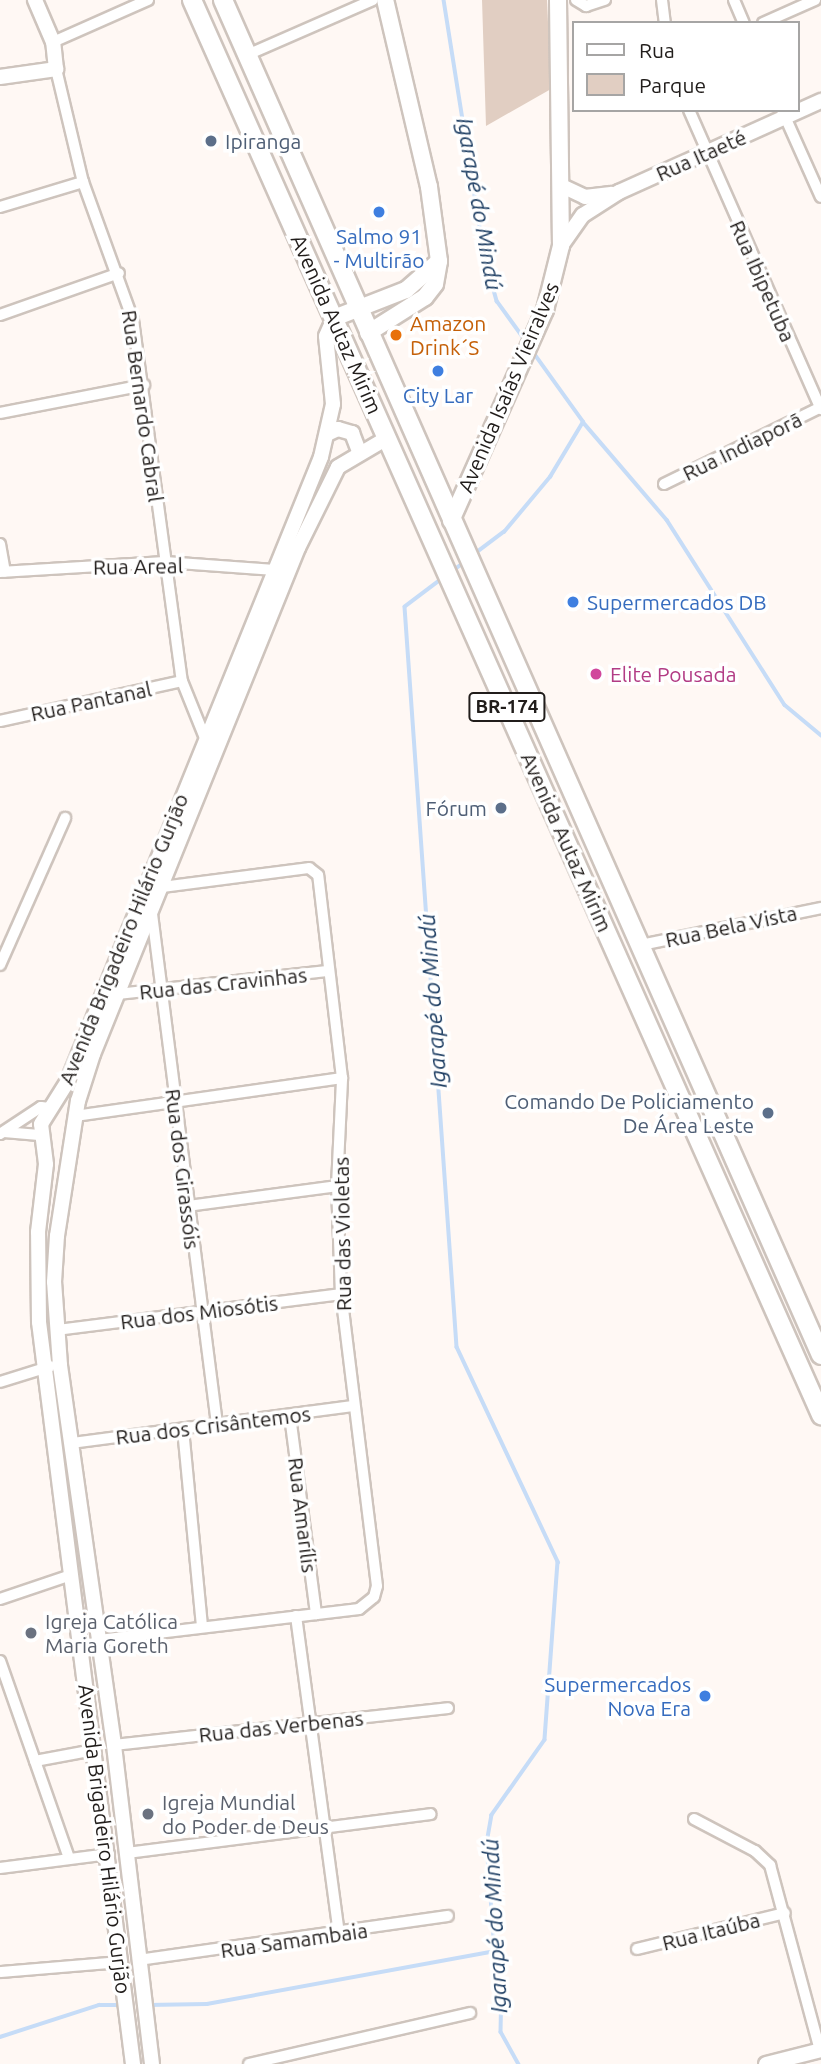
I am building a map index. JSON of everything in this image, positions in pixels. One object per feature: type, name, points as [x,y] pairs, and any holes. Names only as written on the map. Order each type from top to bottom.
[{"type":"main road","name":"Avenida Autaz Mirim","points":[[192,0],[821,1415]]},
{"type":"main road","name":"Avenida Autaz Mirim","points":[[223,0],[356,308],[821,1355]]},
{"type":"main road","points":[[368,333],[425,296],[435,284],[439,261],[436,226],[385,0]]},
{"type":"main road","name":"Avenida Isaías Vieiralves","points":[[451,521],[545,310],[561,246],[564,187],[558,0]]},
{"type":"main road","points":[[334,318],[406,290],[439,261]]},
{"type":"street","name":"Rua Bernardo Cabral","points":[[35,0],[53,42],[56,69],[83,182],[119,273],[144,385],[182,681],[205,738]]},
{"type":"street","points":[[53,42],[148,0]]},
{"type":"street","points":[[247,55],[373,0]]},
{"type":"street","points":[[576,0],[586,6],[605,0]]},
{"type":"street","points":[[662,0],[665,21]]},
{"type":"street","points":[[734,0],[743,21]]},
{"type":"street","points":[[768,21],[815,0]]},
{"type":"street","points":[[0,77],[56,69]]},
{"type":"street","name":"Rua Itaeté","points":[[800,108],[821,101]]},
{"type":"street","name":"Rua Ibipetuba","points":[[690,112],[705,153],[821,408]]},
{"type":"street","points":[[784,114],[821,197]]},
{"type":"street","name":"Rua Itaeté","points":[[561,246],[583,215],[619,192],[784,114]]},
{"type":"street","points":[[0,207],[83,182]]},
{"type":"street","name":"Rua Itaeté","points":[[564,187],[585,197],[619,192]]},
{"type":"street","points":[[0,315],[119,273]]},
{"type":"street","name":"Avenida Brigadeiro Hilário Gurjão","points":[[133,2064],[44,1367],[36,1277],[46,1164],[43,1118],[68,1080],[329,433],[333,404],[326,336],[334,318]]},
{"type":"street","points":[[0,413],[144,385]]},
{"type":"street","name":"Rua Indiaporã","points":[[664,484],[821,408]]},
{"type":"street","points":[[329,433],[343,429],[352,433],[359,450]]},
{"type":"street","name":"Avenida Brigadeiro Hilário Gurjão","points":[[152,2064],[114,1745],[60,1366],[57,1330],[57,1236],[75,1116],[93,1054],[328,482],[359,450],[387,438]]},
{"type":"street","points":[[0,544],[3,572]]},
{"type":"street","name":"Rua Areal","points":[[3,572],[165,562],[275,570]]},
{"type":"street","name":"Rua Pantanal","points":[[0,721],[182,681]]},
{"type":"street","points":[[0,965],[65,817]]},
{"type":"street","name":"Rua das Violetas","points":[[163,887],[292,870],[314,869],[318,875],[327,971],[342,1078],[337,1186],[341,1294],[377,1586],[368,1604],[353,1610],[316,1614]]},
{"type":"street","name":"Rua Bela Vista","points":[[641,945],[821,908]]},
{"type":"street","name":"Rua dos Girassóis","points":[[152,914],[217,1424]]},
{"type":"street","name":"Rua das Cravinhas","points":[[118,995],[327,971]]},
{"type":"street","points":[[2,1133],[41,1107],[66,1109],[75,1116],[174,1099],[342,1078]]},
{"type":"street","points":[[2,1133],[43,1135],[56,1142],[72,1135]]},
{"type":"street","points":[[188,1206],[337,1186]]},
{"type":"street","name":"Rua dos Miosótis","points":[[57,1330],[341,1294]]},
{"type":"street","points":[[0,1382],[44,1367],[60,1366]]},
{"type":"street","name":"Rua dos Crisântemos","points":[[72,1443],[354,1406]]},
{"type":"street","name":"Rua Amarílis","points":[[290,1416],[316,1614]]},
{"type":"street","points":[[183,1429],[202,1626]]},
{"type":"street","points":[[0,1599],[71,1574]]},
{"type":"street","points":[[99,1640],[316,1614]]},
{"type":"street","points":[[296,1616],[339,1935]]},
{"type":"street","points":[[0,1661],[69,1858]]},
{"type":"street","name":"Rua das Verbenas","points":[[114,1745],[309,1721],[448,1708]]},
{"type":"street","points":[[35,1761],[94,1750]]},
{"type":"street","points":[[127,1853],[431,1814]]},
{"type":"street","name":"Rua Itaúba","points":[[694,1819],[762,1856],[776,1879],[820,2050]]},
{"type":"street","points":[[0,1868],[108,1854]]},
{"type":"street","name":"Rua Itaúba","points":[[637,1949],[785,1913]]},
{"type":"street","name":"Rua Samambaia","points":[[138,1960],[339,1935],[448,1916]]},
{"type":"street","points":[[0,1972],[121,1962]]},
{"type":"street","points":[[249,2064],[470,2013]]},
{"type":"street","points":[[766,2064],[820,2050]]},
{"type":"green space","points":[[482,0],[547,0],[551,89],[486,126]]},
{"type":"waterway","name":"Igarapé do Mindú","points":[[444,0],[485,258],[497,301],[526,341]]},
{"type":"waterway","name":"Igarapé do Mindú","points":[[473,555],[504,532],[550,477],[583,422],[532,351]]},
{"type":"waterway","points":[[583,422],[667,520],[785,705],[821,735]]},
{"type":"waterway","name":"Igarapé do Mindú","points":[[451,572],[465,562]]},
{"type":"waterway","name":"Igarapé do Mindú","points":[[442,579],[405,607],[457,1347],[558,1562],[545,1740],[492,1815],[487,1844],[495,1951],[502,1984],[501,2032],[519,2064]]},
{"type":"waterway","points":[[147,2005],[207,2004],[495,1951]]},
{"type":"waterway","points":[[0,2037],[99,2005],[122,2005]]},
{"type":"place","name":"Ipiranga","points":[[211,141]]},
{"type":"place","name":"Salmo 91 - Multirão","points":[[379,212]]},
{"type":"place","name":"Amazon Drink´S","points":[[396,335]]},
{"type":"place","name":"City Lar","points":[[438,371]]},
{"type":"place","name":"Supermercados DB","points":[[573,602]]},
{"type":"place","name":"Elite Pousada","points":[[596,674]]},
{"type":"place","name":"Fórum","points":[[501,808]]},
{"type":"place","name":"Comando De Policiamento De Área Leste","points":[[768,1113]]},
{"type":"place","name":"Igreja Católica Maria Goreth","points":[[31,1633]]},
{"type":"place","name":"Supermercados Nova Era","points":[[705,1696]]},
{"type":"place","name":"Igreja Mundial do Poder de Deus","points":[[148,1814]]}]
